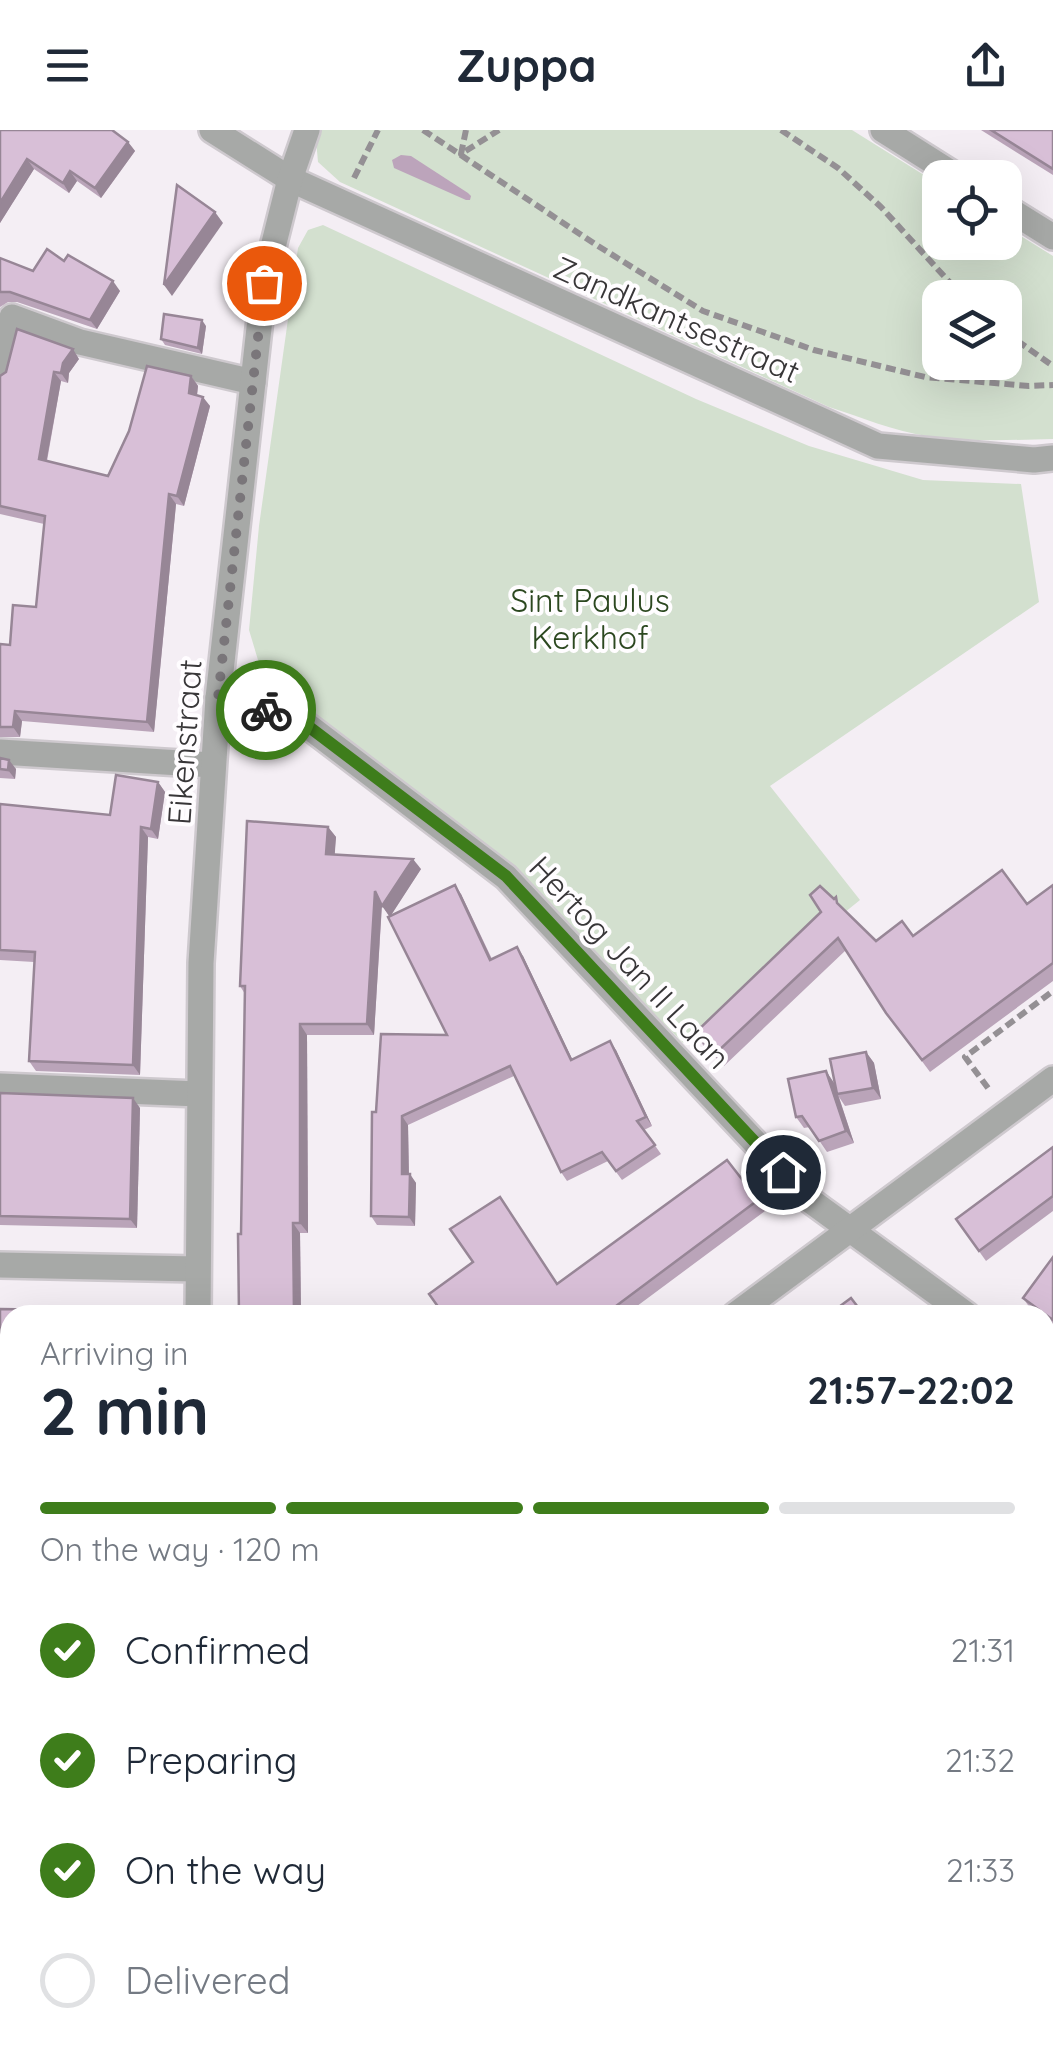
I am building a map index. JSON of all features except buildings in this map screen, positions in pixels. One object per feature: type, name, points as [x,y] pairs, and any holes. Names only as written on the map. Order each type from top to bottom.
[{"type":"street","name":"Zandkantsestraat","points":[[212,130],[290,179],[878,446],[1034,460],[1053,458]]},
{"type":"street","points":[[290,179],[307,130]]},
{"type":"street","points":[[883,130],[930,160]]},
{"type":"street","name":"Eikenstraat","points":[[198,1305],[201,962],[218,698],[264,283],[290,179]]},
{"type":"street","points":[[1022,218],[1053,237]]},
{"type":"street","points":[[0,372],[12,316],[80,342],[252,382]]},
{"type":"street","name":"Hertog Jan II Laan","points":[[218,698],[296,717],[506,876],[808,1198],[954,1305]]},
{"type":"street","points":[[0,752],[213,765]]},
{"type":"street","points":[[748,1305],[1053,1079]]},
{"type":"street","points":[[0,1086],[199,1094]]},
{"type":"street","points":[[0,1264],[197,1270]]},
{"type":"path","points":[[342,203],[378,130]]},
{"type":"path","points":[[424,130],[703,311],[814,350],[925,377],[1053,386]]},
{"type":"path","points":[[461,154],[466,130]]},
{"type":"path","points":[[461,154],[500,130]]},
{"type":"path","points":[[781,130],[838,168],[881,207],[948,280]]},
{"type":"path","points":[[1022,344],[1053,366]]},
{"type":"path","points":[[1007,1114],[965,1057],[1053,991]]},
{"type":"green space","points":[[321,130],[852,130],[922,174],[922,260],[1022,260],[1022,237],[1053,256],[1053,439],[927,436],[829,407],[340,182],[318,162],[316,140]]},
{"type":"green space","name":"Sint Paulus Kerkhof","points":[[323,225],[696,399],[809,446],[923,480],[1021,484],[1039,602],[770,786],[860,900],[683,1043],[504,864],[301,718],[264,680],[249,630],[259,526],[298,248],[308,230]]},
{"type":"shaded area","points":[[401,155],[411,156],[468,193],[470,200],[394,168],[392,160]]},
{"type":"way so far","points":[[264,283],[218,698],[266,710]]},
{"type":"route","points":[[266,710],[296,717],[506,876],[783,1172]]}]
